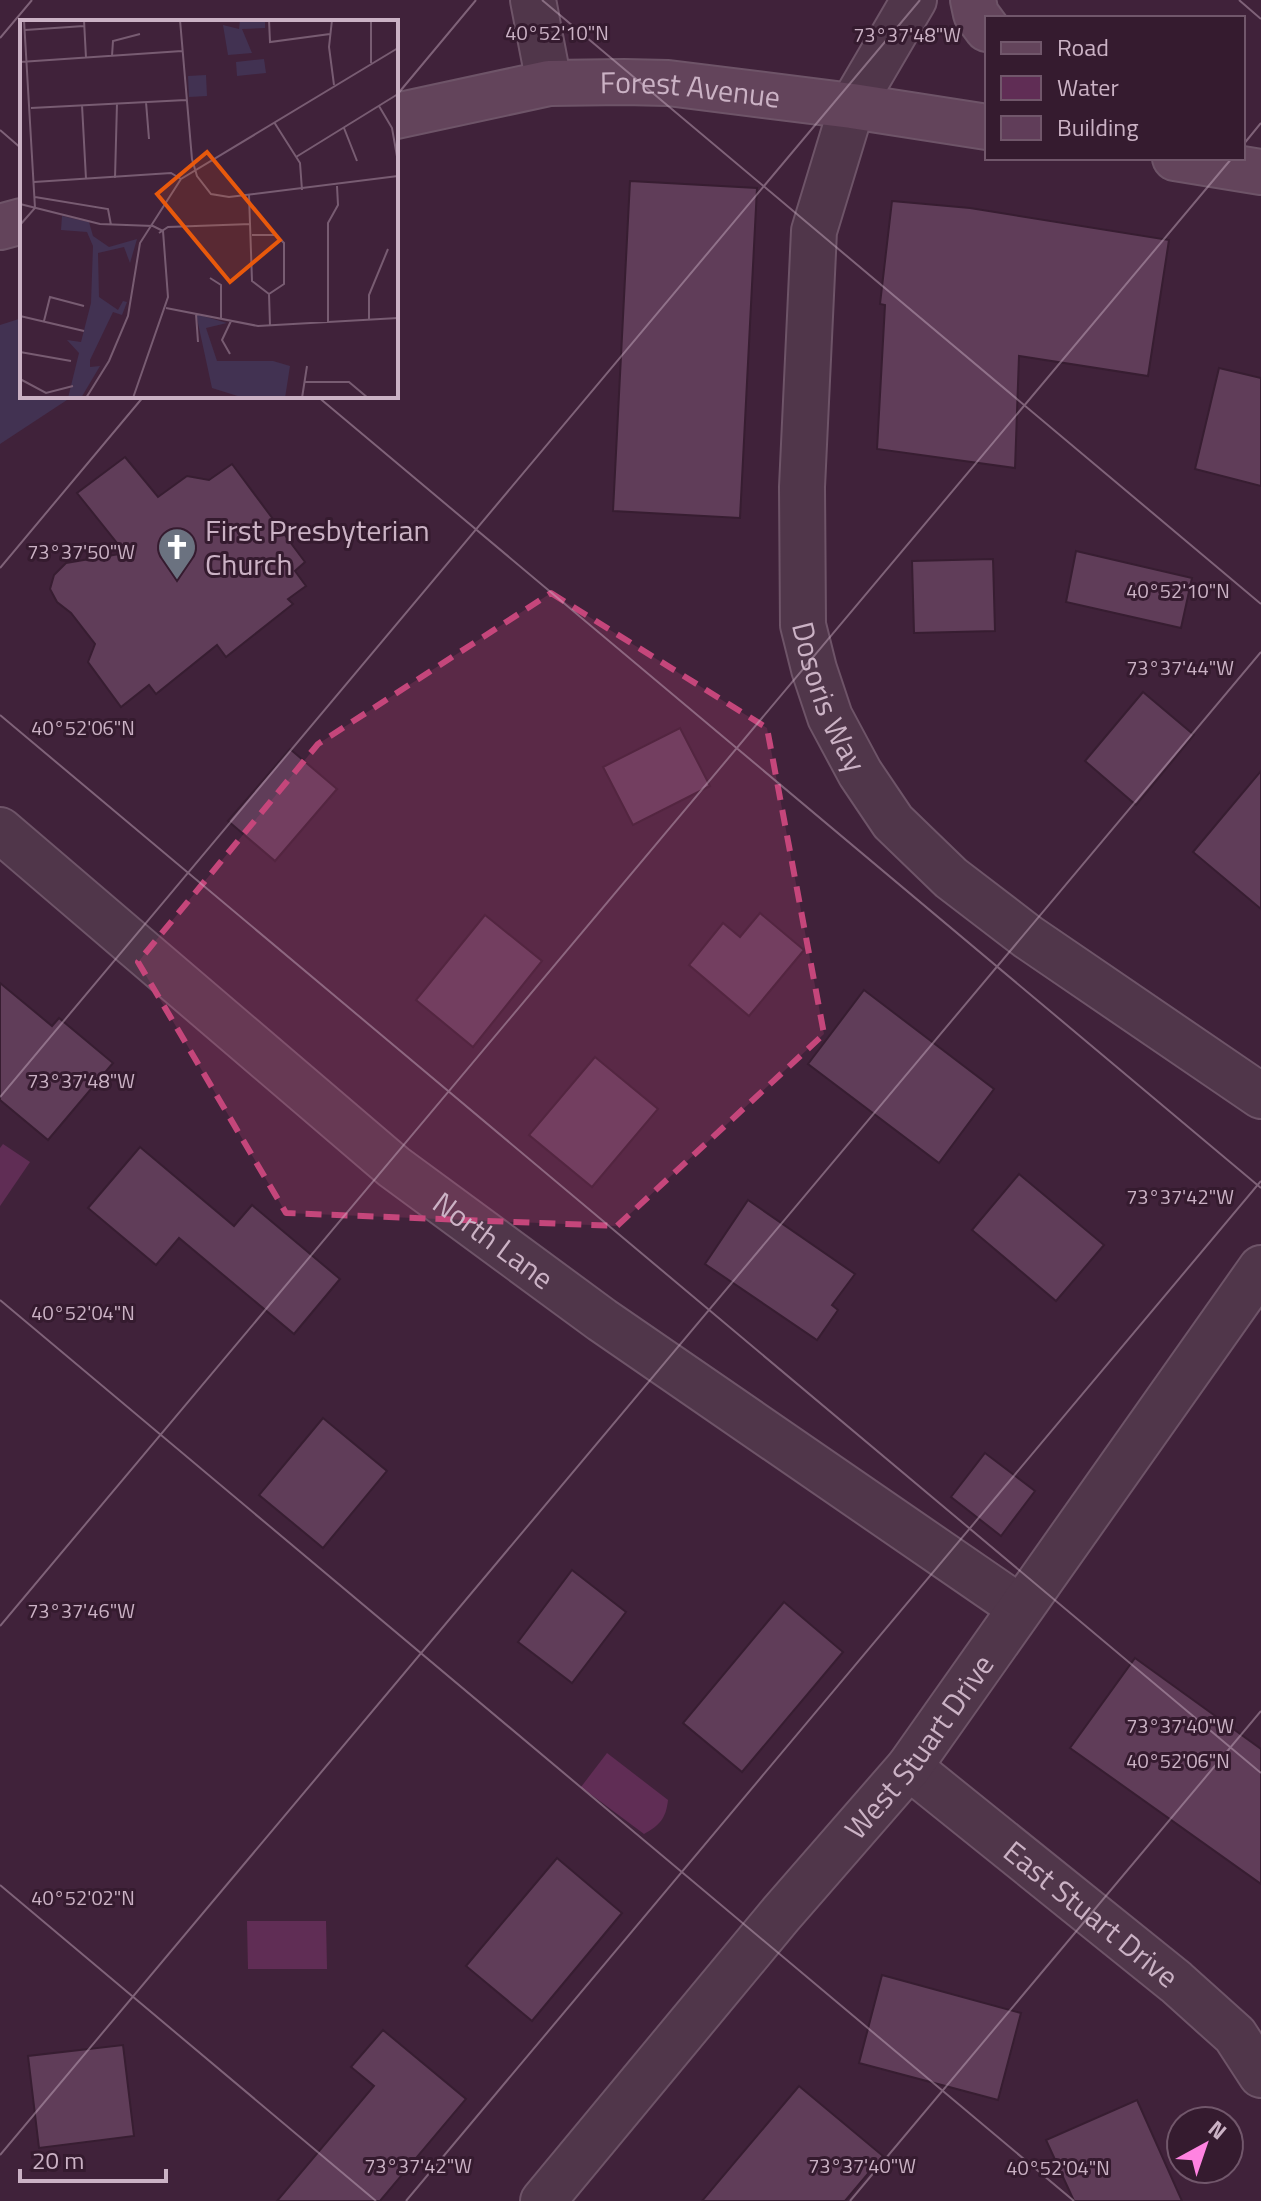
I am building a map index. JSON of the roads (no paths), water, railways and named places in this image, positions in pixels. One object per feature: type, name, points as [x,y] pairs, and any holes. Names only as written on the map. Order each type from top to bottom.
[{"type":"main road","points":[[973,0],[976,14],[985,26]]},
{"type":"main road","name":"Forest Avenue","points":[[398,116],[549,83],[668,83],[985,127]]},
{"type":"main road","points":[[1187,160],[1261,172]]},
{"type":"main road","points":[[0,227],[20,222]]},
{"type":"street","points":[[533,0],[549,83]]},
{"type":"street","name":"Dosoris Way","points":[[914,0],[852,106],[814,231],[802,487],[803,625],[830,717],[860,773],[893,822],[951,878],[1028,937],[1261,1096]]},
{"type":"street","name":"North Lane","points":[[0,830],[394,1167],[602,1320],[1019,1607]]},
{"type":"street","name":"West Stuart Drive","points":[[543,2201],[781,1914],[909,1767],[1261,1268]]},
{"type":"street","name":"East Stuart Drive","points":[[909,1767],[1176,1982],[1235,2035],[1261,2075]]},
{"type":"water","points":[[3,1144],[30,1162],[0,1206],[0,1148]]},
{"type":"water","points":[[607,1753],[668,1800],[661,1820],[644,1834],[581,1787]]},
{"type":"water","points":[[247,1921],[326,1921],[327,1969],[248,1969]]},
{"type":"place","name":"First Presbyterian Church","points":[[177,581]]}]
